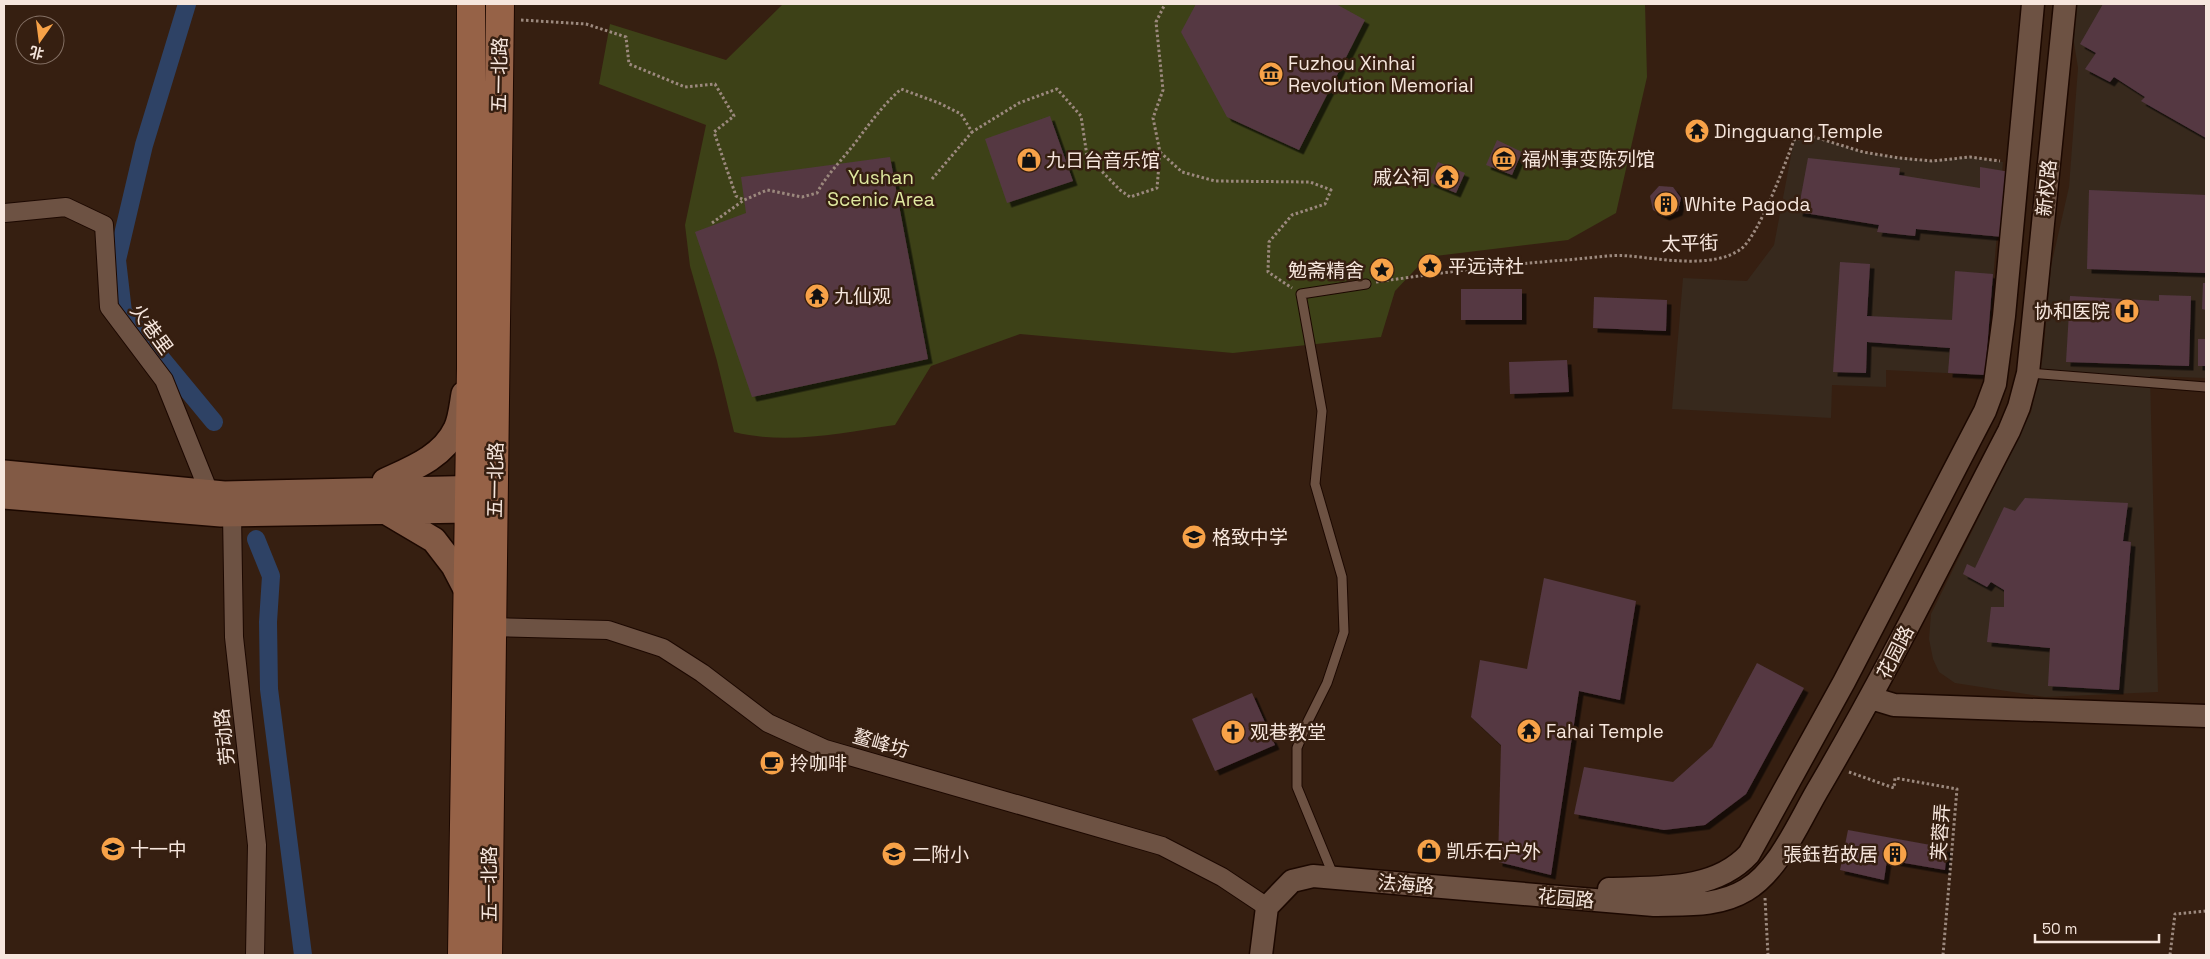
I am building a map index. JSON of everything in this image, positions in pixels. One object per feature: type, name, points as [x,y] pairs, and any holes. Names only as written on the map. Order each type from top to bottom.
[{"type":"main road","name":"五一北路","points":[[471,4],[471,368],[491,627],[488,955]]},
{"type":"main road","name":"五一北路","points":[[462,955],[467,591],[482,500],[500,11]]},
{"type":"main road","points":[[384,500],[385,481],[414,468],[438,452],[456,429],[471,368]]},
{"type":"main road","points":[[4,473],[234,494],[384,500],[482,500]]},
{"type":"main road","points":[[4,496],[232,514],[384,500],[434,540],[454,566],[467,591]]},
{"type":"street","name":"新权路","points":[[1998,363],[2033,4]]},
{"type":"street","name":"新权路","points":[[2028,373],[2066,4]]},
{"type":"street","name":"火巷里","points":[[5,213],[66,207],[104,225],[109,307],[164,380],[209,492]]},
{"type":"street","name":"花园路","points":[[1521,894],[1686,885],[1704,882],[1724,874],[1739,865],[1749,854],[1844,682],[1985,411],[1995,384],[1998,363]]},
{"type":"street","name":"花园路","points":[[1521,894],[1654,905],[1709,903],[1732,897],[1747,889],[1773,867],[1871,698],[2016,418],[2028,373]]},
{"type":"street","name":"劳动路","points":[[232,514],[234,637],[257,845],[255,955]]},
{"type":"street","name":"鳌峰坊","points":[[491,627],[608,630],[663,648],[702,673],[768,723],[825,749],[1162,846],[1222,877],[1267,907]]},
{"type":"street","points":[[1871,698],[1894,705],[2206,716]]},
{"type":"street","name":"法海路","points":[[1267,907],[1292,881],[1312,876],[1521,894]]},
{"type":"street","points":[[1261,955],[1267,907]]},
{"type":"lane","points":[[1334,877],[1297,787],[1297,748],[1327,683],[1344,632],[1342,577],[1315,484],[1322,411],[1300,294],[1366,284]]},
{"type":"lane","points":[[2028,373],[2206,387]]},
{"type":"path","points":[[932,179],[972,132],[1019,103],[1057,89],[1081,116],[1087,156],[1120,190],[1130,197],[1156,188],[1160,152],[1153,118],[1163,90],[1156,22],[1165,4]]},
{"type":"path","points":[[500,11],[586,24],[626,37],[629,64],[685,87],[715,84],[734,116],[714,132],[736,196],[744,200]]},
{"type":"path","points":[[712,223],[744,200],[767,190],[802,197],[817,193],[825,179],[882,106],[901,89],[939,103],[961,114],[972,132]]},
{"type":"path","name":"太平街","points":[[1366,284],[1462,270],[1617,256],[1677,261],[1724,258],[1742,248],[1754,230],[1773,194],[1794,140],[1810,136],[1863,152],[1899,158],[1932,161],[1970,156],[2004,162]]},
{"type":"path","points":[[1160,152],[1182,172],[1215,181],[1310,182],[1331,190],[1325,204],[1292,215],[1269,242],[1268,272],[1300,294]]},
{"type":"path","name":"芙蓉弄","points":[[1832,766],[1894,788],[1896,778],[1957,789],[1943,955]]},
{"type":"path","points":[[1768,955],[1765,884],[1773,867]]},
{"type":"path","points":[[2170,955],[2175,914],[2206,911]]},
{"type":"shaded area","name":"协和医院","points":[[2077,4],[2206,4],[2206,378],[2150,376],[2158,692],[2045,697],[1955,683],[1939,672],[1933,659],[1929,639],[1931,614],[2031,412],[2043,356],[2051,266],[2069,187],[2078,68],[2073,37]]},
{"type":"shaded area","name":"协和医院","points":[[1811,136],[1863,152],[1899,158],[1932,161],[1970,157],[2003,162],[1985,375],[1886,370],[1886,387],[1832,385],[1831,418],[1672,409],[1683,278],[1747,281],[1774,245],[1794,140]]},
{"type":"green space","name":"Yushan Scenic Area","points":[[783,4],[1645,4],[1647,77],[1616,213],[1568,240],[1427,257],[1395,291],[1381,337],[1233,353],[1020,334],[931,366],[895,425],[834,434],[774,438],[734,432],[717,361],[690,266],[685,225],[706,125],[599,84],[610,24],[726,60]]},
{"type":"building","name":"Fuzhou Xinhai Revolution Memorial","points":[[1196,4],[1336,4],[1365,20],[1299,150],[1227,117],[1181,32]]},
{"type":"building","points":[[2103,4],[2201,4],[2206,7],[2206,138],[2141,101],[2145,97],[2114,77],[2110,82],[2085,69],[2096,53],[2080,44]]},
{"type":"building","name":"九日台音乐馆","points":[[1050,116],[1073,181],[1007,203],[985,139]]},
{"type":"building","name":"福州事变陈列馆","points":[[1497,140],[1522,152],[1512,175],[1486,165]]},
{"type":"building","name":"九仙观","points":[[890,157],[928,359],[752,397],[695,232],[746,213],[741,177]]},
{"type":"building","points":[[1808,158],[1900,168],[1899,175],[1980,188],[1980,167],[2010,172],[2003,237],[1916,229],[1915,236],[1877,232],[1879,225],[1798,212]]},
{"type":"building","name":"戚公祠","points":[[1438,162],[1465,173],[1456,193],[1429,182]]},
{"type":"building","name":"White Pagoda","points":[[1659,186],[1673,187],[1681,198],[1678,211],[1665,216],[1653,210],[1650,196]]},
{"type":"building","points":[[2089,190],[2206,195],[2206,273],[2087,269]]},
{"type":"building","points":[[1840,262],[1870,264],[1867,316],[1952,320],[1955,271],[1993,274],[1985,375],[1948,373],[1950,348],[1867,342],[1866,373],[1833,372]]},
{"type":"building","points":[[2203,283],[2206,283],[2206,310],[2202,309]]},
{"type":"building","points":[[1461,289],[1522,289],[1522,320],[1461,320]]},
{"type":"building","points":[[2159,295],[2191,296],[2189,366],[2066,362],[2070,296],[2159,301]]},
{"type":"building","points":[[1594,297],[1667,300],[1666,331],[1593,328]]},
{"type":"building","points":[[2198,339],[2206,339],[2206,366],[2198,366]]},
{"type":"building","points":[[1567,360],[1569,392],[1510,394],[1509,362]]},
{"type":"building","points":[[2025,498],[2128,503],[2123,541],[2131,542],[2119,690],[2048,686],[2050,648],[1987,642],[1991,607],[2004,607],[2004,590],[1991,582],[1987,587],[1963,574],[1967,564],[1975,568],[2004,507],[2015,511]]},
{"type":"building","name":"Fahai Temple","points":[[1544,578],[1636,601],[1620,700],[1579,691],[1551,875],[1498,862],[1501,745],[1471,717],[1480,660],[1527,669]]},
{"type":"building","points":[[1757,663],[1804,688],[1746,794],[1705,825],[1664,830],[1574,814],[1584,767],[1673,782],[1712,747]]},
{"type":"building","name":"观巷教堂","points":[[1252,693],[1275,745],[1215,771],[1192,719]]},
{"type":"building","name":"張鈺哲故居","points":[[1848,830],[1947,848],[1945,870],[1887,860],[1884,880],[1840,870]]},
{"type":"waterway","points":[[187,4],[144,145],[117,260],[123,312],[214,422]]},
{"type":"waterway","points":[[256,539],[271,576],[268,622],[269,689],[303,955]]},
{"type":"place","name":"Fuzhou Xinhai Revolution Memorial","points":[[1271,74]]},
{"type":"place","name":"Dingguang Temple","points":[[1697,131]]},
{"type":"place","name":"福州事变陈列馆","points":[[1504,159]]},
{"type":"place","name":"九日台音乐馆","points":[[1029,160]]},
{"type":"place","name":"戚公祠","points":[[1447,177]]},
{"type":"place","name":"White Pagoda","points":[[1666,204]]},
{"type":"place","name":"平远诗社","points":[[1430,266]]},
{"type":"place","name":"勉斋精舍","points":[[1382,270]]},
{"type":"place","name":"九仙观","points":[[817,296]]},
{"type":"place","name":"协和医院","points":[[2127,311]]},
{"type":"place","name":"格致中学","points":[[1194,537]]},
{"type":"place","name":"Fahai Temple","points":[[1529,731]]},
{"type":"place","name":"观巷教堂","points":[[1233,732]]},
{"type":"place","name":"拎咖啡","points":[[772,763]]},
{"type":"place","name":"十一中","points":[[113,849]]},
{"type":"place","name":"凯乐石户外","points":[[1429,851]]},
{"type":"place","name":"二附小","points":[[894,854]]},
{"type":"place","name":"張鈺哲故居","points":[[1895,854]]}]
